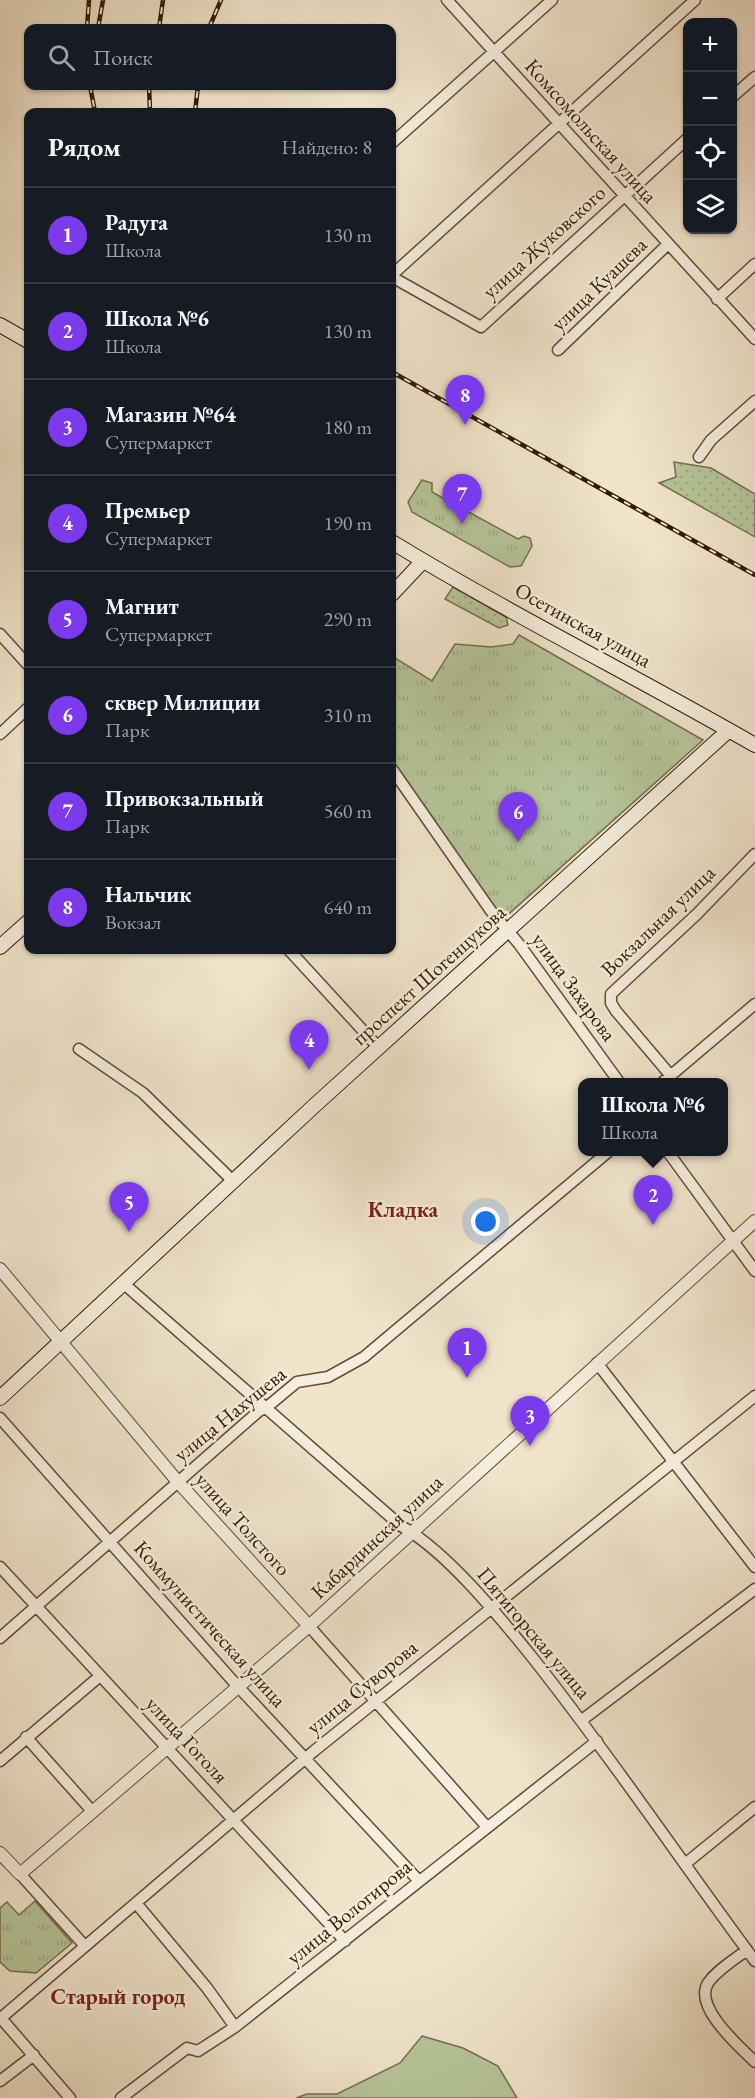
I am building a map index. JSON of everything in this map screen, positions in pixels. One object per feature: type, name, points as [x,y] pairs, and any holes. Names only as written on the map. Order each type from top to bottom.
[{"type":"main road","points":[[1,328],[24,339]]},
{"type":"main road","name":"Осетинская улица","points":[[396,544],[755,745]]},
{"type":"main road","points":[[396,590],[423,561]]},
{"type":"main road","name":"проспект Шогенцукова","points":[[0,1398],[233,1181],[729,730]]},
{"type":"main road","points":[[0,947],[24,926]]},
{"type":"street","name":"Комсомольская улица","points":[[447,0],[667,245],[755,339]]},
{"type":"street","points":[[396,140],[552,0]]},
{"type":"street","points":[[396,272],[695,0]]},
{"type":"street","points":[[737,93],[755,77]]},
{"type":"street","name":"улица Жуковского","points":[[396,278],[481,327],[683,142]]},
{"type":"street","name":"улица Куашева","points":[[558,350],[667,245]]},
{"type":"street","points":[[717,298],[755,264]]},
{"type":"street","points":[[699,457],[711,440],[755,401]]},
{"type":"street","points":[[0,634],[24,661]]},
{"type":"street","points":[[0,734],[24,712]]},
{"type":"street","name":"улица Захарова","points":[[396,775],[491,910],[510,931],[615,1078]]},
{"type":"street","name":"Вокзальная улица","points":[[666,1078],[616,1011],[611,1003],[610,994],[697,914],[755,854]]},
{"type":"street","points":[[293,954],[379,1048]]},
{"type":"street","points":[[668,1078],[755,1004]]},
{"type":"street","points":[[79,1049],[143,1093],[233,1181]]},
{"type":"street","name":"улица Нахушева","points":[[0,1638],[259,1411],[297,1382],[328,1377],[364,1357],[603,1156]]},
{"type":"street","points":[[671,1156],[755,1271]]},
{"type":"street","name":"Кабардинская улица","points":[[20,1874],[309,1626],[755,1221]]},
{"type":"street","name":"улица Толстого","points":[[0,1269],[62,1340],[178,1482],[377,1701],[487,1827]]},
{"type":"street","name":"Пятигорская улица","points":[[123,1283],[401,1526],[411,1532],[492,1608],[582,1719],[755,1961]]},
{"type":"street","points":[[597,1363],[755,1567]]},
{"type":"street","name":"улица Суворова","points":[[0,2018],[306,1758],[755,1396]]},
{"type":"street","name":"Коммунистическая улица","points":[[0,1418],[239,1687],[419,1881]]},
{"type":"street","name":"улица Гоголя","points":[[0,1567],[345,1941]]},
{"type":"street","points":[[582,1719],[755,1589]]},
{"type":"street","points":[[2,1754],[100,1676]]},
{"type":"street","points":[[26,1737],[92,1811]]},
{"type":"street","name":"улица Вологирова","points":[[121,2098],[187,2048],[198,2051],[235,2027],[597,1741]]},
{"type":"street","points":[[686,1864],[755,1807]]},
{"type":"street","points":[[0,1853],[84,1945]]},
{"type":"street","points":[[136,1903],[207,1988],[235,2027]]},
{"type":"street","points":[[747,1950],[708,1983],[705,1993],[711,2014],[755,2062]]},
{"type":"street","points":[[0,2018],[70,2098]]},
{"type":"street","points":[[0,2081],[34,2055]]},
{"type":"green space","points":[[674,462],[711,468],[755,494],[755,537],[659,483],[676,477]]},
{"type":"green space","points":[[422,480],[432,483],[432,492],[518,539],[524,536],[530,538],[532,546],[521,566],[510,567],[412,512],[408,502]]},
{"type":"green space","points":[[453,587],[506,617],[508,625],[499,628],[445,599]]},
{"type":"green space","points":[[519,635],[703,740],[502,920],[396,769],[396,658],[432,681],[455,644],[491,647],[513,644]]},
{"type":"green space","points":[[35,1901],[72,1943],[36,1973],[10,1971],[0,1962],[0,1908],[7,1902],[19,1915]]},
{"type":"green space","points":[[422,2036],[463,2048],[498,2066],[517,2098],[296,2098],[307,2094],[337,2094],[400,2063]]},
{"type":"railway","points":[[87,24],[89,0]]},
{"type":"railway","points":[[99,24],[103,0]]},
{"type":"railway","points":[[160,24],[163,0]]},
{"type":"railway","points":[[211,24],[221,0]]},
{"type":"railway","points":[[91,90],[94,108]]},
{"type":"railway","points":[[149,90],[150,108]]},
{"type":"railway","points":[[195,108],[198,90]]},
{"type":"railway","points":[[396,374],[755,575]]},
{"type":"place","name":"Нальчик","points":[[465,425]]},
{"type":"place","name":"Привокзальный","points":[[462,524]]},
{"type":"place","name":"сквер Милиции","points":[[518,842]]},
{"type":"place","name":"Премьер","points":[[309,1070]]},
{"type":"place","name":"Школа №6","points":[[653,1225]]},
{"type":"place","name":"Магнит","points":[[129,1232]]},
{"type":"place","name":"Радуга","points":[[467,1378]]},
{"type":"place","name":"Магазин №64","points":[[530,1446]]},
{"type":"district","name":"Кладка","points":[[403,1209]]},
{"type":"district","name":"Старый город","points":[[118,1996]]}]
